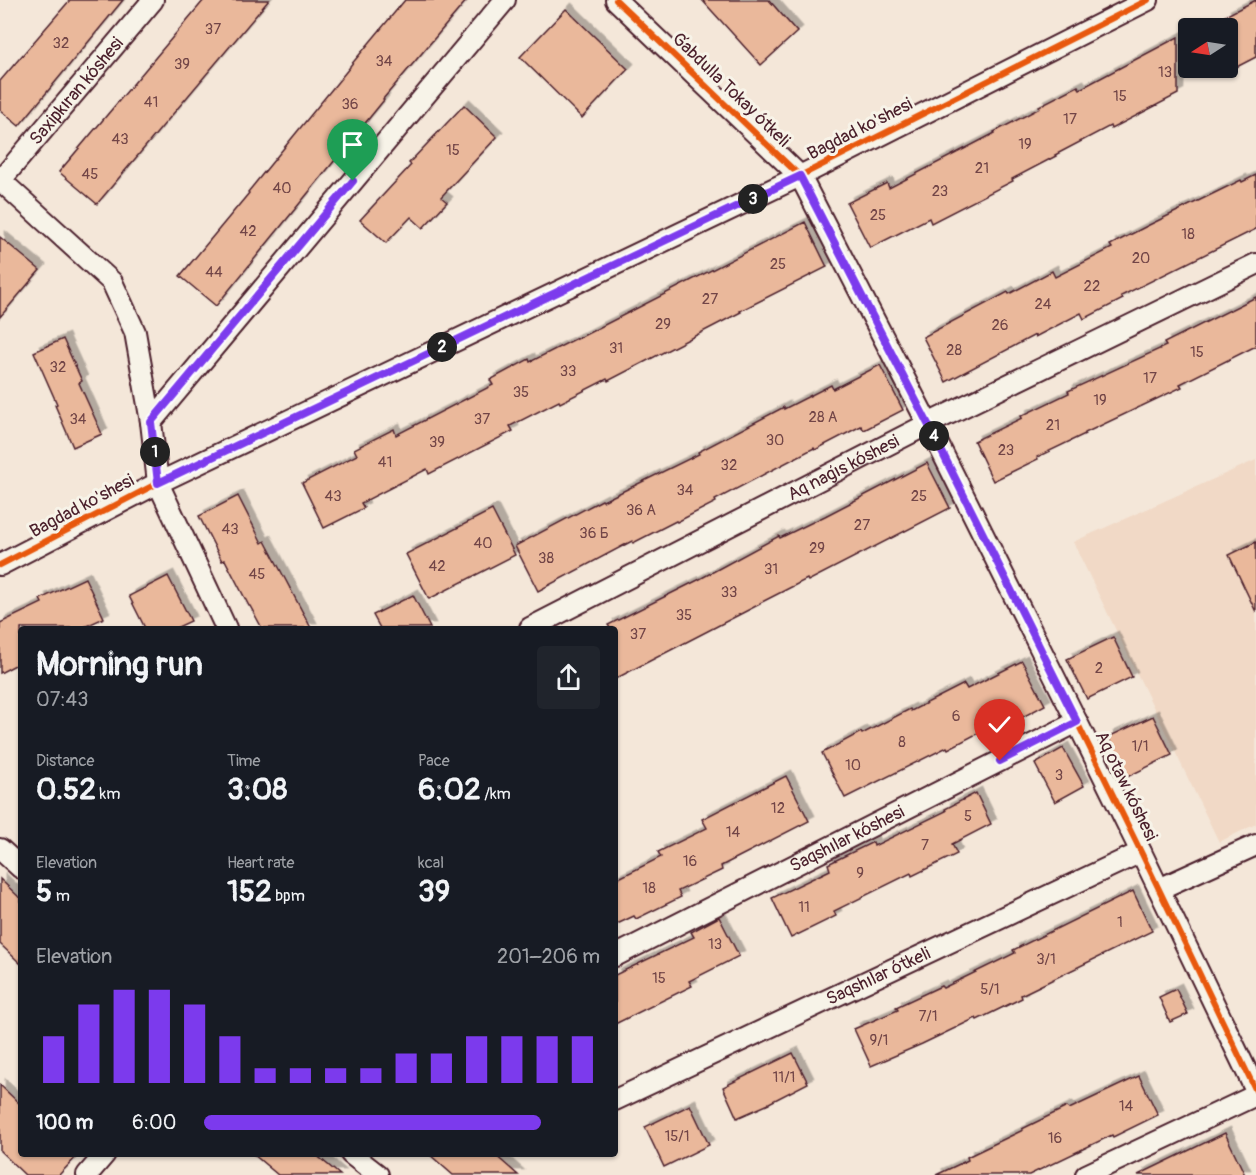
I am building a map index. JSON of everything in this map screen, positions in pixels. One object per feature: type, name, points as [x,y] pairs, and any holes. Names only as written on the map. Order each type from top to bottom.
[{"type":"street","name":"Saxipkıran kóshesi","points":[[0,180],[153,0]]},
{"type":"street","points":[[151,422],[504,0]]},
{"type":"street","name":"Ǵabdulla Tokay ótkeli","points":[[616,0],[800,176]]},
{"type":"street","name":"Bagdad ko'shesi","points":[[0,565],[158,483],[800,176],[1148,0]]},
{"type":"street","name":"Aq otaw kóshesi","points":[[800,176],[928,424],[1159,889],[1249,1058],[1256,1093]]},
{"type":"street","points":[[0,180],[112,282],[135,332],[151,422],[158,483],[225,626]]},
{"type":"street","name":"Aq naǵıs kóshesi","points":[[534,626],[928,424],[1256,264]]},
{"type":"street","name":"Saqshılar kóshesi","points":[[618,954],[1077,722]]},
{"type":"street","points":[[1159,889],[1256,845]]},
{"type":"street","points":[[0,849],[18,865]]},
{"type":"street","name":"Saqshılar ótkeli","points":[[618,1099],[1141,852]]},
{"type":"street","points":[[1086,1175],[1256,1093]]},
{"type":"street","points":[[87,1175],[102,1157]]},
{"type":"street","points":[[355,1157],[378,1175]]},
{"type":"shaded area","points":[[1256,460],[1256,824],[1219,842],[1073,542]]},
{"type":"building","points":[[70,0],[123,0],[19,126],[0,110],[0,81]]},
{"type":"building","points":[[204,0],[269,0],[97,204],[59,172]]},
{"type":"building","points":[[405,0],[467,0],[383,99],[216,306],[180,276]]},
{"type":"building","points":[[702,0],[769,0],[797,32],[761,65]]},
{"type":"building","points":[[1256,0],[1256,57],[1238,66],[1238,18],[1225,16]]},
{"type":"building","points":[[566,9],[628,69],[582,118],[520,57]]},
{"type":"building","points":[[1178,37],[1178,94],[1111,129],[1110,126],[1012,179],[1013,181],[931,223],[929,218],[870,248],[847,203],[887,183],[889,188],[995,133],[1040,108],[1039,106],[1078,86],[1080,89]]},
{"type":"building","points":[[464,105],[497,137],[441,197],[447,202],[423,228],[411,217],[386,243],[360,220],[411,165],[409,163]]},
{"type":"building","points":[[1256,175],[1256,229],[1121,296],[1123,299],[1084,319],[1081,313],[946,382],[923,337],[1052,271],[1055,277],[1112,248],[1110,245],[1149,225],[1241,180],[1242,182]]},
{"type":"building","points":[[805,222],[827,267],[608,381],[607,379],[560,403],[559,401],[510,426],[513,431],[429,474],[427,469],[361,503],[364,508],[324,528],[302,483],[357,455],[354,449],[394,429],[396,435],[493,385],[490,380],[529,359],[530,362],[577,339]]},
{"type":"building","points":[[0,237],[40,270],[0,317]]},
{"type":"building","points":[[1256,297],[1256,346],[1180,384],[1182,387],[1085,433],[993,481],[974,441],[1069,393],[1068,391],[1166,346],[1164,343]]},
{"type":"building","points":[[63,339],[82,381],[79,383],[102,434],[73,447],[34,352]]},
{"type":"building","points":[[880,365],[903,410],[864,430],[861,426],[815,450],[814,448],[715,500],[716,502],[633,543],[632,541],[538,591],[515,546],[602,500],[699,454],[698,452],[784,407],[784,409],[831,385],[833,389]]},
{"type":"building","points":[[927,463],[950,508],[618,677],[618,626],[608,625],[779,536],[780,538]]},
{"type":"building","points":[[238,496],[262,543],[265,541],[310,626],[261,626],[225,560],[222,561],[199,516]]},
{"type":"building","points":[[492,510],[515,555],[429,599],[406,554]]},
{"type":"building","points":[[1256,542],[1256,612],[1229,555]]},
{"type":"building","points":[[168,576],[191,621],[180,626],[144,626],[129,596]]},
{"type":"building","points":[[85,578],[104,618],[86,626],[18,626],[18,664],[0,673],[0,623],[42,603],[40,599]]},
{"type":"building","points":[[413,595],[429,626],[379,626],[373,615]]},
{"type":"building","points":[[1113,637],[1132,677],[1087,699],[1067,659]]},
{"type":"building","points":[[1022,661],[1045,705],[1006,726],[1003,720],[845,798],[822,753],[861,732],[862,734],[964,684],[967,689]]},
{"type":"building","points":[[1153,716],[1172,755],[1127,777],[1108,737]]},
{"type":"building","points":[[1063,748],[1084,786],[1055,802],[1035,764]]},
{"type":"building","points":[[786,776],[809,821],[721,866],[722,870],[678,891],[681,897],[636,919],[634,916],[618,924],[618,878],[661,857],[658,852],[707,828],[702,819]]},
{"type":"building","points":[[976,793],[991,824],[952,844],[957,854],[912,876],[911,873],[834,911],[836,916],[791,938],[772,898],[830,870],[828,864],[873,842],[874,846],[946,811],[945,809]]},
{"type":"building","points":[[0,879],[18,896],[18,961],[0,944]]},
{"type":"building","points":[[1133,891],[1152,931],[1021,995],[1022,998],[977,1020],[976,1018],[871,1066],[854,1029],[898,1010],[896,1007],[941,986],[943,988],[1015,953],[1013,950]]},
{"type":"building","points":[[719,917],[739,956],[689,981],[692,986],[618,1023],[618,974],[694,937],[691,932]]},
{"type":"building","points":[[1176,989],[1188,1014],[1170,1022],[1159,997]]},
{"type":"building","points":[[793,1053],[808,1083],[737,1118],[723,1087]]},
{"type":"building","points":[[1139,1076],[1158,1115],[1113,1137],[1112,1135],[1029,1175],[936,1175],[1067,1107],[1069,1109]]},
{"type":"building","points":[[0,1085],[18,1102],[18,1157],[76,1157],[59,1175],[25,1175],[0,1151]]},
{"type":"building","points":[[690,1105],[709,1145],[664,1167],[645,1127]]},
{"type":"building","points":[[1225,1133],[1245,1175],[1138,1175]]},
{"type":"building","points":[[257,1157],[319,1157],[340,1175],[278,1175]]},
{"type":"building","points":[[432,1157],[497,1157],[518,1175],[453,1175]]},
{"type":"cycle path","points":[[616,0],[800,176],[928,424],[1077,722],[1256,1091]]},
{"type":"cycle path","points":[[0,565],[158,483],[800,176],[1148,0]]},
{"type":"route","points":[[353,181],[151,422],[158,483],[800,176],[928,424],[1077,722],[1000,761]]}]
